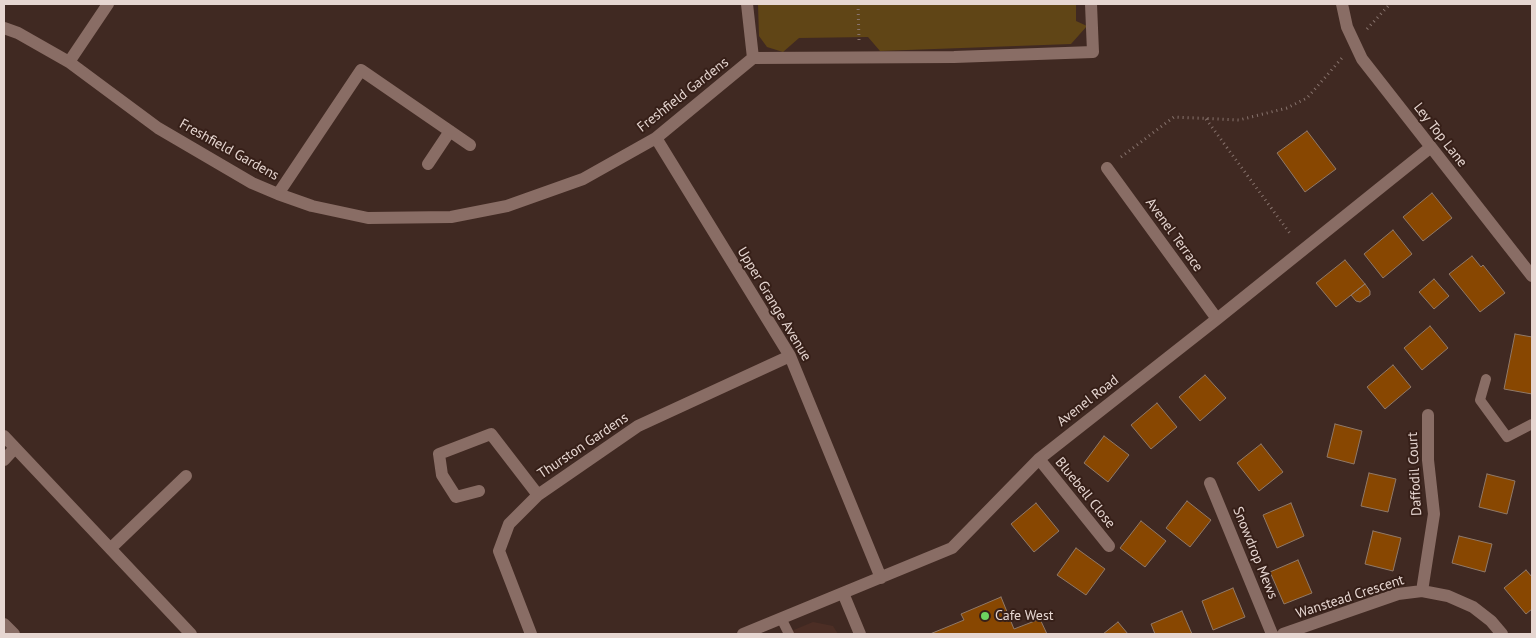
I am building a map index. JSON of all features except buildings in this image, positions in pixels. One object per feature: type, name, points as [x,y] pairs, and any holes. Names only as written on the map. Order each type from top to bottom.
[{"type":"street","points":[[69,62],[108,4]]},
{"type":"street","points":[[747,4],[754,58],[954,57],[1093,52],[1091,4]]},
{"type":"street","name":"Ley Top Lane","points":[[1342,4],[1346,27],[1362,59],[1532,276]]},
{"type":"street","name":"Freshfield Gardens","points":[[4,28],[18,33],[69,62],[158,128],[252,183],[312,206],[368,218],[451,217],[507,206],[583,179],[656,138],[754,58]]},
{"type":"street","points":[[278,194],[361,70],[470,144]]},
{"type":"street","points":[[428,164],[450,131]]},
{"type":"street","name":"Upper Grange Avenue","points":[[656,138],[790,356],[881,578]]},
{"type":"street","name":"Avenel Road","points":[[743,634],[952,548],[1039,459],[1430,147]]},
{"type":"street","name":"Avenel Terrace","points":[[1107,168],[1218,318]]},
{"type":"street","name":"Thurston Gardens","points":[[531,634],[499,551],[509,524],[538,495],[638,426],[790,356]]},
{"type":"street","name":"Daffodil Court","points":[[1422,591],[1434,514],[1428,460],[1428,415]]},
{"type":"street","points":[[479,491],[456,497],[442,475],[439,454],[491,434],[538,495]]},
{"type":"street","points":[[4,436],[191,634]]},
{"type":"street","points":[[4,460],[15,448]]},
{"type":"street","name":"Bluebell Close","points":[[1039,459],[1108,546]]},
{"type":"street","points":[[111,548],[186,476]]},
{"type":"street","name":"Snowdrop Mews","points":[[1210,484],[1272,634]]},
{"type":"street","name":"Wanstead Crescent","points":[[1283,634],[1398,594],[1422,591],[1448,596],[1473,607],[1491,621],[1502,634]]},
{"type":"street","points":[[843,593],[860,634]]},
{"type":"street","points":[[4,624],[14,634]]},
{"type":"lane","points":[[1486,378],[1480,400],[1507,437],[1532,424]]},
{"type":"lane","points":[[781,618],[789,634]]},
{"type":"path","points":[[858,4],[860,58]]},
{"type":"path","points":[[1107,168],[1174,118],[1239,120],[1287,108],[1307,98],[1390,4]]},
{"type":"path","points":[[1206,119],[1302,251]]},
{"type":"shaded area","points":[[758,4],[1076,4],[1076,21],[1087,26],[1071,44],[880,51],[868,37],[799,38],[783,52],[767,47],[759,36]]},
{"type":"shaded area","points":[[813,622],[833,626],[838,634],[784,634]]},
{"type":"place","name":"Cafe West","points":[[985,616]]}]
